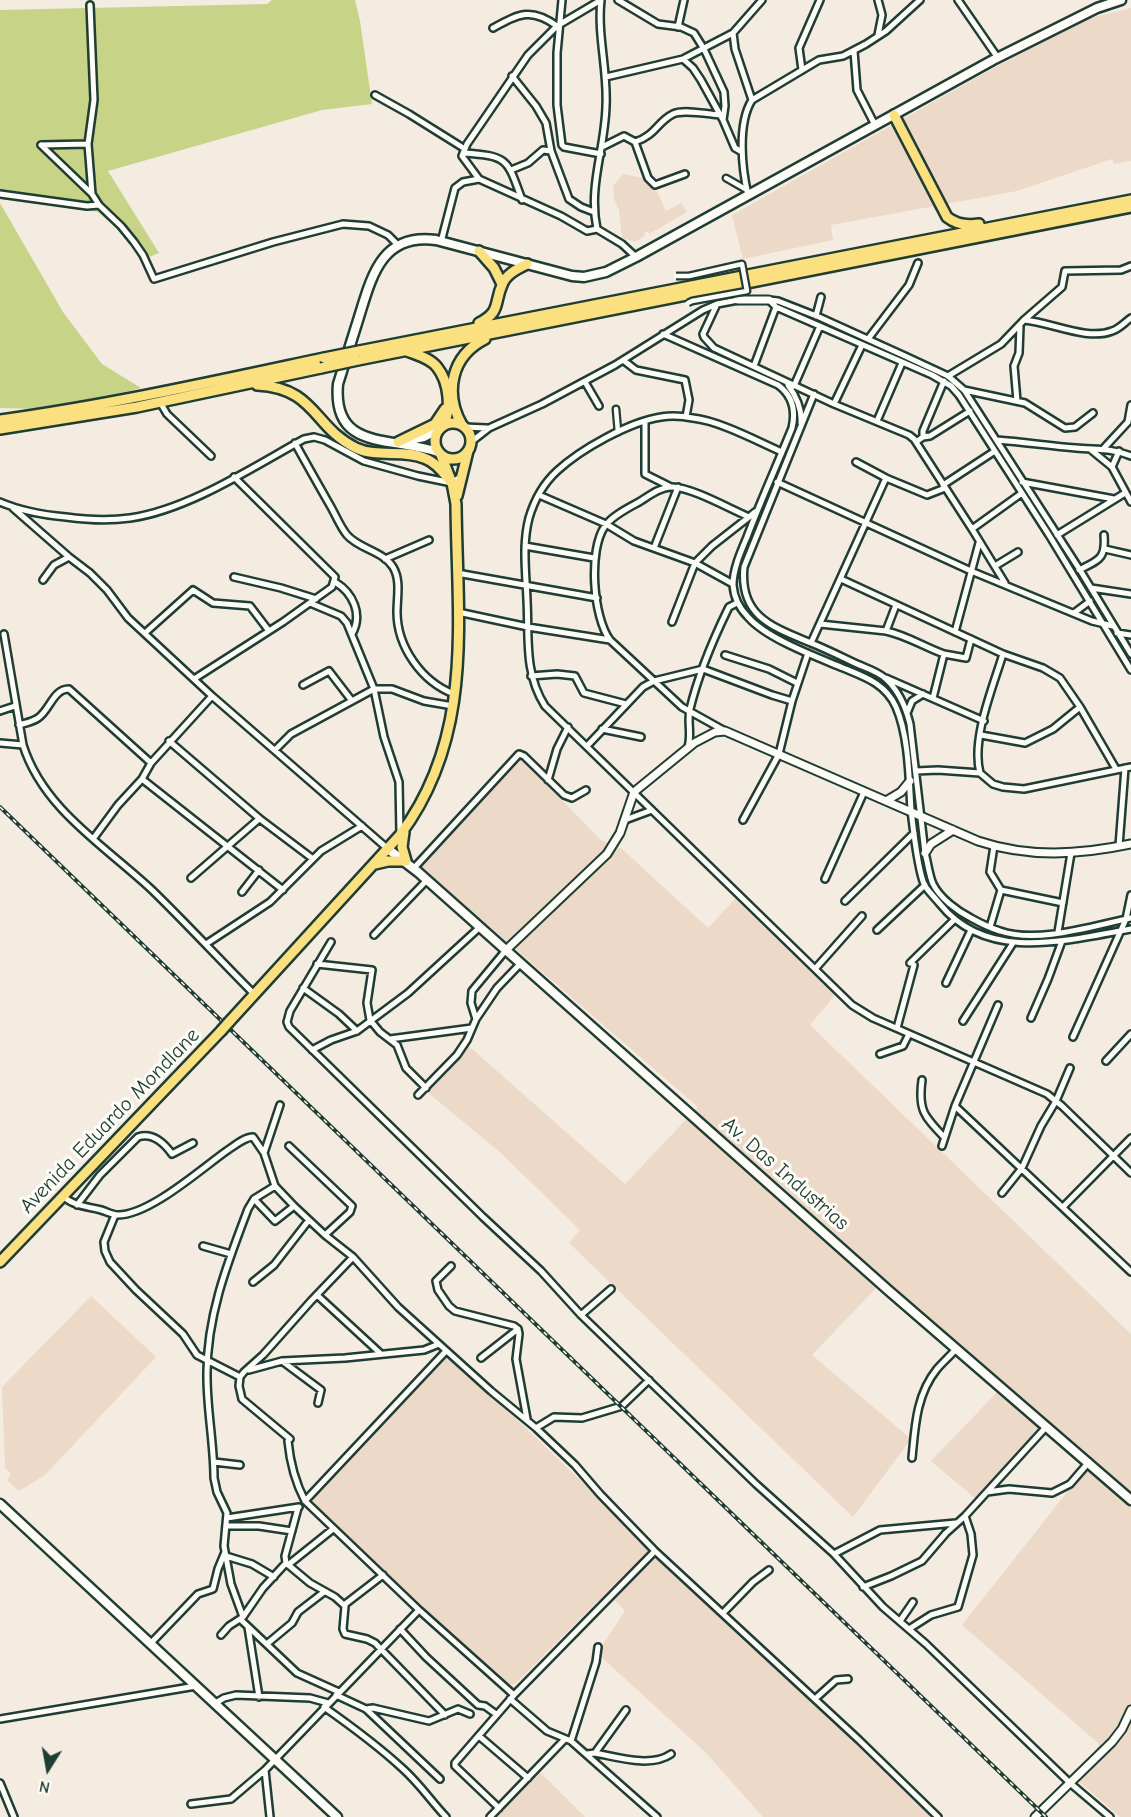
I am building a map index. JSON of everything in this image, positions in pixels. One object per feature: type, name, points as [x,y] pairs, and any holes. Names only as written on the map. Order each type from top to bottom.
[{"type":"main road","points":[[470,445],[463,456],[454,459],[422,446],[376,440],[355,432],[344,423],[337,401],[338,384],[369,284],[381,261],[398,245],[416,239],[441,242],[572,276],[591,277],[606,272],[748,192],[894,115],[1095,4],[1121,0]]},
{"type":"main road","points":[[894,115],[943,212],[954,223],[968,226],[1065,213]]},
{"type":"main road","points":[[0,429],[79,418],[321,368],[462,330],[1131,200]]},
{"type":"main road","points":[[0,420],[115,402],[324,358],[406,351],[1131,207]]},
{"type":"main road","points":[[479,251],[494,268],[502,284]]},
{"type":"main road","points":[[462,330],[484,321],[494,312],[500,298],[502,284],[510,273],[527,264]]},
{"type":"main road","points":[[374,865],[388,861],[406,861],[402,847],[402,832],[434,775],[444,748],[454,706],[459,661],[456,480],[470,445],[470,435],[457,416],[453,401],[453,376],[459,361],[475,344],[495,334]]},
{"type":"main road","points":[[406,351],[436,366],[447,387],[447,416],[435,438],[440,453],[456,480]]},
{"type":"main road","points":[[245,384],[283,389],[298,396],[337,435],[353,447],[364,451],[424,458],[456,480]]},
{"type":"main road","points":[[398,442],[435,424],[444,411],[448,396]]},
{"type":"main road","points":[[398,442],[424,437],[452,423],[463,426]]},
{"type":"main road","name":"Avenida Eduardo Mondlane","points":[[0,1262],[255,995],[402,832]]},
{"type":"main road","name":"Av. Das Industrias","points":[[388,849],[406,861],[888,1290],[1131,1500]]},
{"type":"main road","points":[[0,1504],[337,1817]]},
{"type":"street","points":[[562,0],[557,53],[557,105],[562,145],[601,154]]},
{"type":"street","points":[[601,0],[559,25],[528,55],[512,76],[462,156],[479,179],[561,216],[587,231],[597,229],[622,244],[636,256]]},
{"type":"street","points":[[597,229],[594,190],[606,112],[601,0]]},
{"type":"street","points":[[618,0],[658,24],[678,27],[694,33],[724,92],[725,106],[721,117]]},
{"type":"street","points":[[678,27],[684,0]]},
{"type":"street","points":[[606,77],[683,58],[704,49],[733,33],[762,0]]},
{"type":"street","points":[[802,70],[799,48],[820,0]]},
{"type":"street","points":[[878,0],[882,15],[878,35]]},
{"type":"street","points":[[748,192],[742,152],[746,108],[752,100],[819,60],[836,58],[854,51],[894,24],[920,0]]},
{"type":"street","points":[[958,0],[998,58]]},
{"type":"street","points":[[90,5],[94,100],[88,144],[92,194]]},
{"type":"street","points":[[493,28],[515,16],[525,14],[536,14],[559,25]]},
{"type":"street","points":[[733,33],[735,49],[752,100]]},
{"type":"street","points":[[854,51],[857,90],[875,125]]},
{"type":"street","points":[[683,58],[693,68],[721,117],[735,148],[742,152]]},
{"type":"street","points":[[512,76],[546,123],[551,151],[568,199],[594,212]]},
{"type":"street","points":[[375,95],[409,114],[464,151],[490,154],[505,162],[511,170],[522,200]]},
{"type":"street","points":[[635,142],[650,136],[666,118],[675,113],[721,117]]},
{"type":"street","points":[[602,147],[624,136],[635,142],[648,178],[655,185],[685,174]]},
{"type":"street","points":[[88,144],[41,145],[92,194],[99,205],[121,226],[143,255],[154,279],[273,242],[343,224],[369,226],[388,235],[398,245]]},
{"type":"street","points":[[511,170],[528,163],[543,150],[551,151]]},
{"type":"street","points":[[726,178],[748,192]]},
{"type":"street","points":[[441,242],[455,188],[463,182],[479,179]]},
{"type":"street","points":[[0,194],[87,206],[99,205]]},
{"type":"street","points":[[868,339],[909,285],[918,263]]},
{"type":"street","points":[[676,276],[689,276],[742,264],[747,291],[692,300],[688,303]]},
{"type":"street","points":[[923,437],[923,431],[946,378],[1001,344],[1024,320],[1062,287],[1065,271],[1121,270],[1131,266]]},
{"type":"street","points":[[816,316],[821,297]]},
{"type":"street","points":[[470,445],[489,428],[585,382],[703,310],[717,304],[738,300],[778,300],[868,339],[946,378],[964,390],[1017,401],[1033,407],[1065,428],[1075,427],[1093,413]]},
{"type":"street","points":[[769,300],[776,307],[902,363],[946,378],[970,411],[1022,493],[1131,670]]},
{"type":"street","points":[[717,304],[704,330],[704,337],[714,348],[834,404],[909,435],[916,442],[1005,584]]},
{"type":"street","points":[[754,366],[776,307]]},
{"type":"street","points":[[1024,320],[1038,321],[1096,335],[1113,331],[1131,318]]},
{"type":"street","points":[[794,386],[820,326]]},
{"type":"street","points":[[1017,401],[1014,366],[1019,353],[1020,326]]},
{"type":"street","points":[[663,334],[752,372],[783,389],[792,402],[794,418],[739,557],[733,584],[737,603],[748,619],[765,631],[808,653],[880,684],[889,695],[896,707],[902,726],[914,833],[925,885],[955,919],[971,930],[1013,943],[1036,944],[1062,941],[1131,929]]},
{"type":"street","points":[[834,404],[862,345]]},
{"type":"street","points":[[623,360],[636,370],[685,380],[689,400],[686,417]]},
{"type":"street","points":[[877,421],[902,363]]},
{"type":"street","points":[[585,382],[599,406]]},
{"type":"street","points":[[787,382],[794,393],[802,417],[801,428]]},
{"type":"street","points":[[964,390],[1080,570],[1131,654]]},
{"type":"street","points":[[814,394],[744,567],[744,589],[747,601],[756,613],[786,633],[984,721]]},
{"type":"street","points":[[160,402],[167,414],[211,456]]},
{"type":"street","points":[[1104,448],[1129,422],[1131,405]]},
{"type":"street","points":[[616,409],[618,432]]},
{"type":"street","points":[[916,442],[970,411]]},
{"type":"street","points":[[782,452],[708,421],[686,417],[661,417],[618,432],[573,458],[556,472],[539,495],[530,516],[525,546],[531,676],[545,706],[857,1008],[873,1018],[1038,1089],[1056,1101],[1131,1173]]},
{"type":"street","points":[[645,421],[645,474],[670,487],[678,488],[749,517]]},
{"type":"street","points":[[463,426],[489,428]]},
{"type":"street","points":[[0,502],[13,508],[77,519],[132,518],[190,499],[304,438],[314,437],[325,440],[364,461],[418,476],[456,480]]},
{"type":"street","points":[[997,440],[1090,449],[1104,448],[1131,456]]},
{"type":"street","points":[[295,443],[347,535],[385,559],[393,567],[397,577],[398,625],[416,664],[437,686],[456,695]]},
{"type":"street","points":[[1090,449],[1112,467],[1131,502]]},
{"type":"street","points":[[856,462],[886,478],[927,495],[944,487],[995,451]]},
{"type":"street","points":[[1112,467],[1119,451]]},
{"type":"street","points":[[194,679],[269,632],[332,587],[335,582],[335,577],[234,477]]},
{"type":"street","points":[[811,643],[886,478]]},
{"type":"street","points":[[777,482],[971,571],[1102,625],[1113,626]]},
{"type":"street","points":[[1022,482],[1114,499]]},
{"type":"street","points":[[670,487],[658,490],[606,524],[599,537],[594,558],[598,617],[610,640],[689,712],[864,792],[994,846],[1034,853],[1071,854],[1131,844]]},
{"type":"street","points":[[654,548],[678,488]]},
{"type":"street","points":[[972,529],[1022,493]]},
{"type":"street","points":[[1057,535],[1125,493]]},
{"type":"street","points":[[539,495],[606,524],[634,541],[695,562],[733,584]]},
{"type":"street","points":[[13,508],[90,573],[107,590],[128,618],[212,696],[388,849]]},
{"type":"street","points":[[672,622],[695,562],[757,511]]},
{"type":"street","points":[[1072,575],[1100,559],[1105,549],[1104,535]]},
{"type":"street","points":[[385,559],[429,540]]},
{"type":"street","points":[[955,632],[980,543]]},
{"type":"street","points":[[525,546],[594,558]]},
{"type":"street","points":[[1105,549],[1131,555]]},
{"type":"street","points":[[995,566],[1018,552]]},
{"type":"street","points":[[43,580],[54,566],[69,557]]},
{"type":"street","points":[[457,573],[597,598]]},
{"type":"street","points":[[234,577],[316,599]]},
{"type":"street","points":[[841,579],[1060,678],[1080,707],[1116,769]]},
{"type":"street","points":[[335,582],[345,588],[356,610],[357,620],[352,634]]},
{"type":"street","points":[[1091,588],[1131,594]]},
{"type":"street","points":[[145,633],[193,590],[213,603],[250,606],[269,632]]},
{"type":"street","points":[[1074,613],[1095,597]]},
{"type":"street","points":[[310,603],[341,616],[352,634],[374,689],[384,736],[399,782],[402,832]]},
{"type":"street","points":[[688,747],[691,732],[689,712],[703,669],[729,607],[737,603]]},
{"type":"street","points":[[886,631],[896,605]]},
{"type":"street","points":[[458,612],[528,627],[610,640]]},
{"type":"street","points":[[820,624],[886,631],[901,635],[944,654],[966,658],[971,639]]},
{"type":"street","points":[[1117,633],[1131,635]]},
{"type":"street","points":[[4,634],[23,745],[28,760],[42,785],[93,839],[145,884],[255,995]]},
{"type":"street","points":[[742,820],[779,754],[792,700],[808,653]]},
{"type":"street","points":[[933,698],[944,654]]},
{"type":"street","points":[[980,773],[978,754],[981,735],[1003,654]]},
{"type":"street","points":[[725,655],[769,669],[797,683]]},
{"type":"street","points":[[588,746],[643,687],[654,681],[703,669],[772,695],[792,700]]},
{"type":"street","points":[[303,685],[329,671],[352,701]]},
{"type":"street","points":[[643,687],[645,673]]},
{"type":"street","points":[[531,676],[557,674],[575,676],[584,693],[626,704]]},
{"type":"street","points":[[886,678],[907,713],[925,853],[933,884],[938,891],[964,914],[990,927],[1014,934],[1035,936],[1129,918]]},
{"type":"street","points":[[19,725],[40,717],[58,692],[69,688],[151,763]]},
{"type":"street","points":[[275,750],[291,734],[374,689],[392,689],[424,701],[454,706]]},
{"type":"street","points":[[907,713],[912,701],[923,694]]},
{"type":"street","points":[[93,839],[118,805],[142,779],[151,763],[169,741],[212,696]]},
{"type":"street","points":[[0,711],[15,706]]},
{"type":"street","points":[[981,735],[1025,743],[1053,729],[1080,707]]},
{"type":"street","points":[[548,780],[557,749],[568,727]]},
{"type":"street","points":[[602,729],[641,736]]},
{"type":"street","points":[[476,1019],[471,1003],[472,991],[506,950],[607,854],[620,833],[634,792],[704,736],[725,730]]},
{"type":"street","points":[[169,741],[259,819],[313,859]]},
{"type":"street","points":[[0,743],[23,745]]},
{"type":"street","points":[[416,870],[519,754],[568,797],[577,797],[586,790]]},
{"type":"street","points":[[916,771],[980,773],[993,784],[1004,788],[1024,789],[1128,767],[1119,846]]},
{"type":"street","points":[[142,779],[283,890]]},
{"type":"street","points":[[886,801],[901,792],[909,781]]},
{"type":"street","points":[[825,879],[864,792]]},
{"type":"street","points":[[625,820],[652,810]]},
{"type":"street","points":[[191,878],[259,819]]},
{"type":"street","points":[[206,944],[270,902],[313,859],[333,843],[363,826]]},
{"type":"street","points":[[925,853],[931,844],[953,830]]},
{"type":"street","points":[[845,901],[914,833]]},
{"type":"street","points":[[994,846],[990,872],[1001,890],[1063,903]]},
{"type":"street","points":[[1058,932],[1071,854]]},
{"type":"street","points":[[242,892],[259,870]]},
{"type":"street","points":[[374,935],[427,880]]},
{"type":"street","points":[[877,930],[925,885]]},
{"type":"street","points":[[990,927],[1001,890]]},
{"type":"street","points":[[1073,1037],[1119,931],[1129,918],[1131,895]]},
{"type":"street","points":[[815,969],[862,916]]},
{"type":"street","points":[[897,1028],[912,964],[955,919]]},
{"type":"street","points":[[312,1050],[330,1040],[357,1031],[408,993],[480,927]]},
{"type":"street","points":[[946,982],[971,930]]},
{"type":"street","points":[[1031,1018],[1062,941]]},
{"type":"street","points":[[331,942],[290,1011],[287,1022],[290,1027],[332,1067],[348,1086],[368,1102],[483,1217],[541,1271],[581,1315],[756,1484],[834,1554],[863,1587],[1070,1783],[1110,1817]]},
{"type":"street","points":[[963,1021],[1013,943]]},
{"type":"street","points":[[418,1095],[457,1055],[467,1040],[476,1019],[497,988],[521,963]]},
{"type":"street","points":[[317,964],[372,970],[367,1003],[370,1020],[400,1049],[406,1068],[426,1088]]},
{"type":"street","points":[[303,988],[339,1014],[357,1031]]},
{"type":"street","points":[[942,1146],[955,1106],[998,1005]]},
{"type":"street","points":[[390,1039],[472,1028]]},
{"type":"street","points":[[880,1054],[903,1046],[909,1034]]},
{"type":"street","points":[[1106,1061],[1131,1034]]},
{"type":"street","points":[[1002,1193],[1022,1168],[1070,1068]]},
{"type":"street","points":[[922,1080],[921,1106],[931,1124],[944,1137]]},
{"type":"street","points":[[264,1153],[280,1105]]},
{"type":"street","points":[[955,1106],[1131,1272]]},
{"type":"street","points":[[77,1205],[100,1175],[138,1137],[145,1136],[162,1141],[172,1154],[193,1143]]},
{"type":"street","points":[[63,1196],[77,1205],[115,1215],[130,1212],[157,1201],[249,1137],[253,1137],[264,1153],[275,1186],[294,1206],[353,1257],[398,1306],[446,1351],[536,1428],[575,1465],[656,1551],[938,1817]]},
{"type":"street","points":[[1064,1207],[1131,1138]]},
{"type":"street","points":[[289,1146],[352,1206],[350,1212],[325,1235]]},
{"type":"street","points":[[275,1186],[254,1199],[248,1209],[231,1254],[212,1319],[207,1360],[208,1408],[215,1486],[225,1507],[227,1518],[224,1536],[225,1554],[231,1584],[242,1618],[248,1627],[268,1643],[297,1673],[366,1709],[440,1779]]},
{"type":"street","points":[[254,1199],[275,1221],[294,1206]]},
{"type":"street","points":[[115,1215],[104,1242],[110,1262],[183,1334],[197,1355],[242,1374],[282,1360],[424,1350],[439,1344]]},
{"type":"street","points":[[253,1282],[274,1265],[309,1220]]},
{"type":"street","points":[[203,1246],[231,1254]]},
{"type":"street","points":[[353,1257],[275,1342],[242,1374],[239,1392],[242,1399],[289,1440],[293,1470],[305,1502],[547,1731],[568,1740],[587,1754],[657,1817]]},
{"type":"street","points":[[451,1266],[436,1281],[438,1290],[449,1306],[462,1314],[514,1326],[518,1329],[516,1359],[527,1421]]},
{"type":"street","points":[[581,1315],[612,1289]]},
{"type":"street","points":[[317,1295],[381,1354]]},
{"type":"street","points":[[481,1358],[518,1329]]},
{"type":"street","points":[[912,1458],[914,1428],[922,1399],[933,1375],[956,1348]]},
{"type":"street","points":[[227,1518],[298,1508],[446,1351]]},
{"type":"street","points":[[282,1360],[321,1390],[318,1403]]},
{"type":"street","points":[[536,1428],[554,1417],[582,1418],[621,1406],[649,1380]]},
{"type":"street","points":[[863,1587],[922,1562],[946,1533],[965,1516],[1047,1426]]},
{"type":"street","points":[[214,1462],[240,1465]]},
{"type":"street","points":[[987,1492],[1009,1489],[1052,1493],[1070,1484],[1089,1462]]},
{"type":"street","points":[[298,1508],[285,1556],[287,1564],[344,1605],[346,1610],[344,1632],[367,1639],[381,1648],[445,1715]]},
{"type":"street","points":[[909,1629],[931,1615],[958,1607],[974,1548],[965,1516]]},
{"type":"street","points":[[834,1554],[880,1530],[958,1523]]},
{"type":"street","points":[[226,1526],[260,1526],[292,1531]]},
{"type":"street","points":[[221,1635],[242,1618],[260,1592],[287,1564],[333,1528]]},
{"type":"street","points":[[499,1808],[455,1766],[496,1714],[656,1551]]},
{"type":"street","points":[[151,1643],[198,1594],[213,1589],[225,1554]]},
{"type":"street","points":[[225,1554],[252,1564],[274,1577]]},
{"type":"street","points":[[723,1612],[753,1582],[769,1570]]},
{"type":"street","points":[[344,1605],[383,1575]]},
{"type":"street","points":[[268,1643],[292,1623],[298,1612],[324,1592]]},
{"type":"street","points":[[900,1621],[913,1602]]},
{"type":"street","points":[[191,1804],[231,1799],[265,1770],[418,1610]]},
{"type":"street","points":[[248,1627],[259,1697]]},
{"type":"street","points":[[400,1629],[426,1657],[478,1705],[485,1706],[496,1714]]},
{"type":"street","points":[[490,1817],[568,1740],[596,1662],[598,1647]]},
{"type":"street","points":[[815,1699],[836,1680],[849,1680]]},
{"type":"street","points":[[0,1719],[196,1686]]},
{"type":"street","points":[[214,1704],[230,1696],[310,1698],[326,1705],[402,1767],[446,1817]]},
{"type":"street","points":[[366,1709],[373,1708],[429,1721],[458,1709],[470,1714]]},
{"type":"street","points":[[595,1753],[626,1710]]},
{"type":"street","points":[[1035,1817],[1112,1742],[1122,1729],[1131,1710]]},
{"type":"street","points":[[480,1736],[528,1778]]},
{"type":"street","points":[[587,1754],[648,1760],[664,1759],[671,1754]]},
{"type":"street","points":[[265,1770],[270,1817]]},
{"type":"street","points":[[0,1784],[14,1817]]},
{"type":"shaded area","points":[[1131,8],[1131,161],[1114,164],[1112,159],[1017,191],[831,225],[833,240],[743,259],[732,215],[992,69],[1087,19]]},
{"type":"shaded area","points":[[623,174],[643,178],[658,193],[666,211],[681,203],[687,212],[649,234],[648,231],[644,233],[645,236],[635,242],[622,238],[619,210],[614,199],[613,186]]},
{"type":"shaded area","points":[[517,755],[601,840],[622,849],[708,928],[735,899],[835,995],[810,1025],[1131,1334],[1131,1817],[1120,1817],[1077,1780],[1098,1758],[1095,1752],[1099,1744],[962,1625],[1090,1463],[1047,1424],[977,1500],[931,1461],[1002,1387],[882,1282],[812,1355],[911,1439],[853,1517],[569,1243],[580,1230],[501,1153],[421,1087],[463,1041],[625,1184],[698,1107],[416,863]]},
{"type":"shaded area","points":[[91,1296],[156,1357],[45,1475],[19,1491],[7,1480],[11,1474],[5,1468],[2,1387]]},
{"type":"shaded area","points":[[445,1351],[933,1817],[763,1817],[705,1752],[597,1653],[625,1611],[607,1592],[515,1684],[507,1685],[304,1499]]},
{"type":"shaded area","points":[[534,1766],[585,1817],[488,1817]]},
{"type":"green space","points":[[272,0],[355,0],[372,104],[322,110],[108,171],[159,253],[140,261],[129,240],[98,212],[0,199],[0,10],[267,4]]},
{"type":"green space","points":[[0,203],[63,312],[102,364],[141,388],[78,404],[41,409],[0,408]]},
{"type":"railway","points":[[0,807],[1046,1817]]}]
